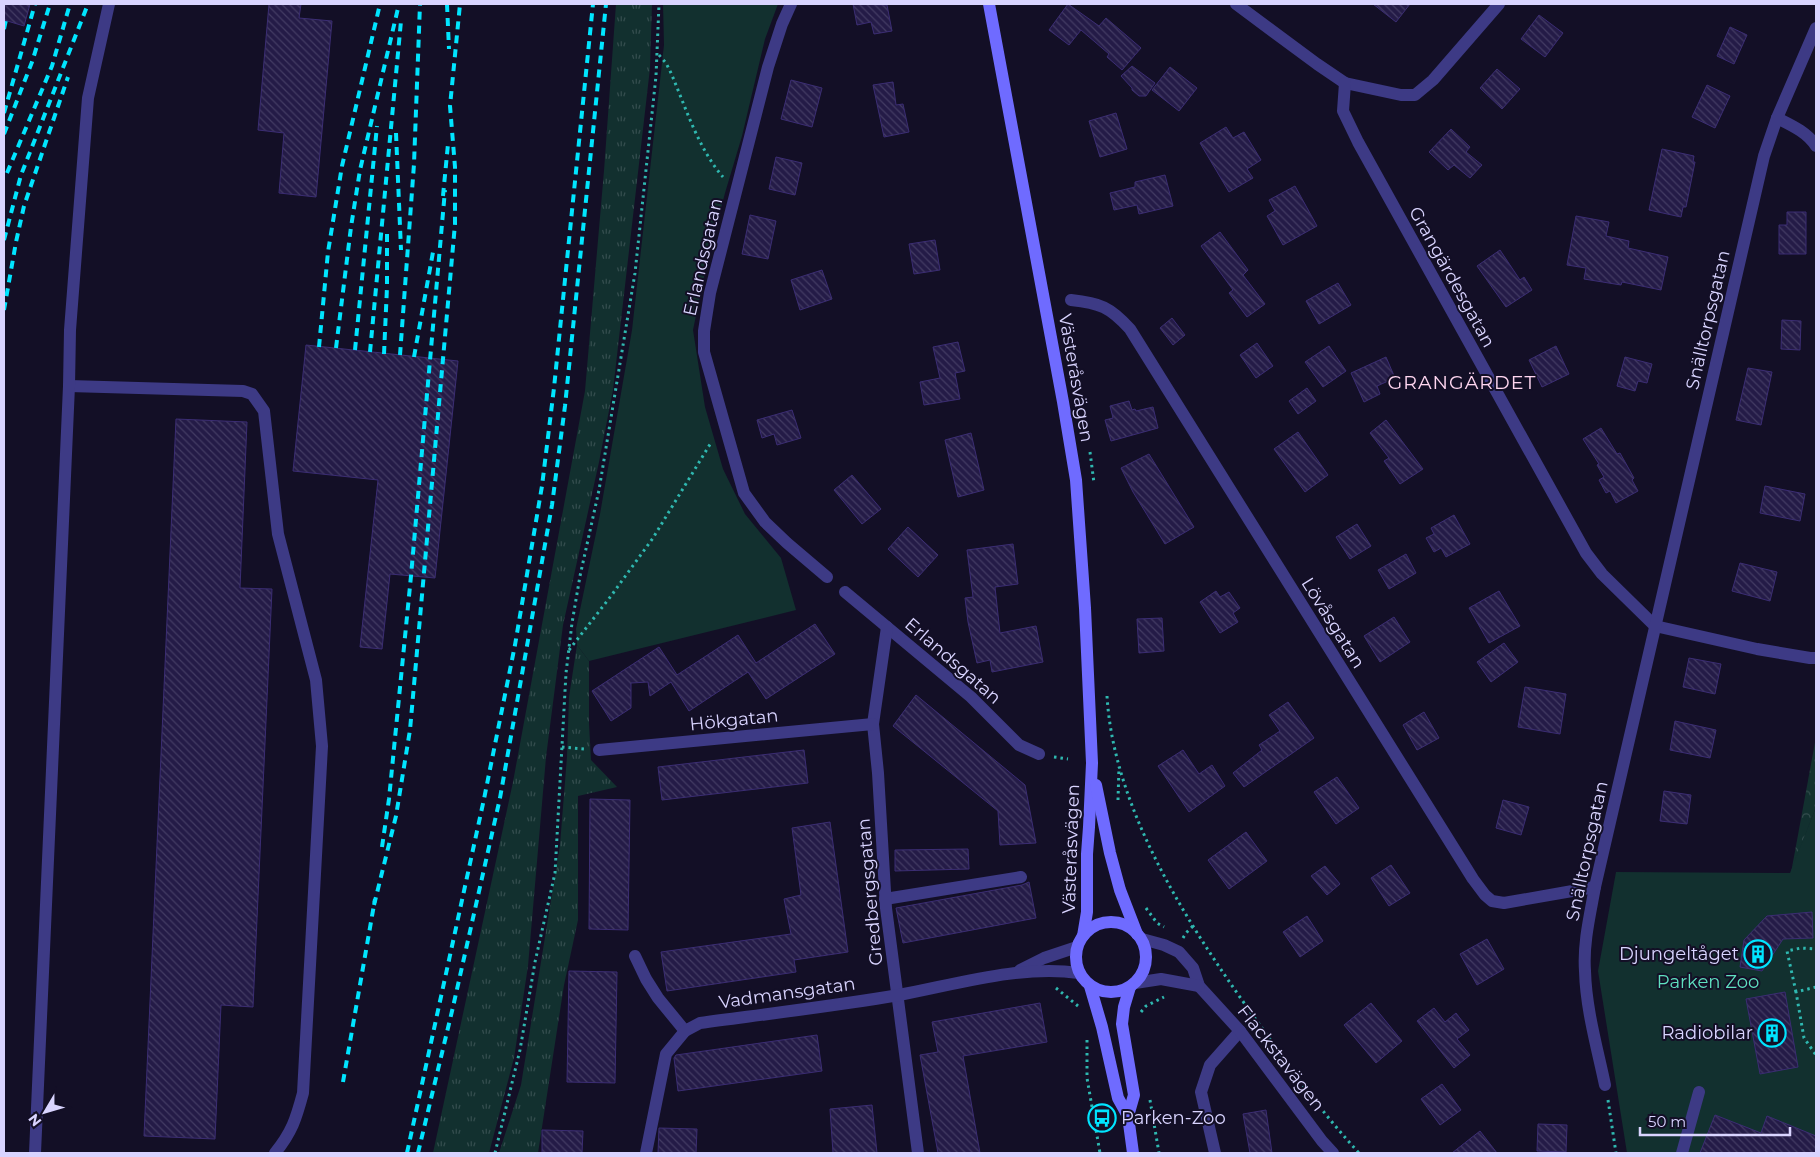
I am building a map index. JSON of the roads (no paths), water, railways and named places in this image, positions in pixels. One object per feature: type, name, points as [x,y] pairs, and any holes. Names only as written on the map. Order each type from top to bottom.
[{"type":"street","points":[[35,1153],[70,386],[70,330],[88,98],[109,4]]},
{"type":"street","name":"Erlandsgatan","points":[[791,4],[782,24],[768,67],[710,293],[704,331],[704,352],[744,493],[753,508],[765,522],[827,576]]},
{"type":"street","name":"Västeråsvägen","points":[[989,4],[1076,480],[1085,608],[1092,763],[1086,854],[1087,912],[1080,941]]},
{"type":"street","points":[[1236,4],[1345,83],[1401,95],[1415,95],[1433,80],[1499,4]]},
{"type":"street","name":"Snälltorpsgatan","points":[[1605,1085],[1587,999],[1584,970],[1587,933],[1595,888],[1764,156],[1777,118],[1816,28]]},
{"type":"street","name":"Grangärdesgatan","points":[[1345,83],[1343,110],[1358,142],[1586,553],[1602,574],[1655,626]]},
{"type":"street","points":[[1777,118],[1812,139],[1816,146]]},
{"type":"street","name":"Lövåsgatan","points":[[1071,300],[1092,302],[1115,313],[1130,329],[1473,879],[1485,895],[1492,902],[1504,903],[1595,888]]},
{"type":"street","points":[[70,386],[243,391],[252,394],[264,411],[278,534],[316,680],[322,746],[303,1093],[296,1122],[287,1138],[275,1153]]},
{"type":"street","name":"Erlandsgatan","points":[[845,592],[971,696],[1019,745],[1039,754]]},
{"type":"street","points":[[1655,626],[1757,649],[1816,658]]},
{"type":"street","name":"Gredbergsgatan","points":[[887,627],[873,724],[878,773],[885,899],[918,1153]]},
{"type":"street","name":"Hökgatan","points":[[599,750],[873,724]]},
{"type":"street","name":"Västeråsvägen","points":[[1092,763],[1110,853],[1120,890],[1140,936]]},
{"type":"street","points":[[885,899],[1021,877]]},
{"type":"street","points":[[1110,922],[1126,925],[1140,936],[1147,958],[1141,977],[1133,985],[1123,991],[1110,993],[1090,986],[1079,973],[1076,961],[1080,941],[1092,927],[1110,922]]},
{"type":"street","name":"Flackstavägen","points":[[1140,936],[1180,952],[1192,968],[1199,986],[1240,1031],[1322,1141],[1334,1153]]},
{"type":"street","name":"Vadmansgatan","points":[[1014,973],[1080,941]]},
{"type":"street","points":[[635,956],[654,991],[685,1031]]},
{"type":"street","name":"Vadmansgatan","points":[[646,1153],[666,1054],[685,1031],[700,1023],[898,995],[1014,973],[1048,971],[1079,973]]},
{"type":"street","points":[[1133,985],[1161,979],[1199,986]]},
{"type":"street","points":[[1128,1116],[1134,1094],[1122,1024],[1124,1006],[1133,985]]},
{"type":"street","points":[[1090,986],[1102,1027],[1118,1098],[1128,1116],[1133,1153]]},
{"type":"street","points":[[1215,1153],[1202,1092],[1210,1065],[1240,1031]]},
{"type":"street","points":[[1682,1153],[1700,1092]]},
{"type":"railway","points":[[4,113],[35,4]]},
{"type":"railway","points":[[4,134],[32,62],[50,4]]},
{"type":"railway","points":[[7,173],[52,66],[70,4]]},
{"type":"railway","points":[[4,240],[21,175],[88,4]]},
{"type":"railway","points":[[319,347],[328,252],[342,166],[380,4]]},
{"type":"railway","points":[[336,348],[360,170],[399,4]]},
{"type":"railway","points":[[400,355],[414,164],[420,4]]},
{"type":"railway","points":[[447,4],[449,49]]},
{"type":"railway","points":[[374,905],[396,816],[410,730],[455,224],[455,167],[450,106],[460,4]]},
{"type":"railway","points":[[407,1153],[484,799],[515,645],[542,486],[554,388],[593,4]]},
{"type":"railway","points":[[418,1153],[500,798],[552,505],[565,406],[606,4]]},
{"type":"railway","points":[[4,29],[6,20]]},
{"type":"railway","points":[[370,352],[401,21]]},
{"type":"railway","points":[[4,310],[24,206],[68,77]]},
{"type":"railway","points":[[355,350],[377,126]]},
{"type":"railway","points":[[396,133],[401,250]]},
{"type":"railway","points":[[443,196],[448,144]]},
{"type":"railway","points":[[382,847],[389,799],[411,576],[445,190]]},
{"type":"railway","points":[[384,354],[387,228]]},
{"type":"railway","points":[[414,357],[433,252]]},
{"type":"railway","points":[[343,1082],[375,899]]},
{"type":"place","name":"Djungeltåget","points":[[1758,954]]},
{"type":"place","name":"Radiobilar","points":[[1772,1033]]},
{"type":"place","name":"Parken-Zoo","points":[[1102,1118]]},
{"type":"district","name":"GRANGÄRDET","points":[[1462,382]]},
{"type":"park label","name":"Parken Zoo","points":[[1708,982]]}]
